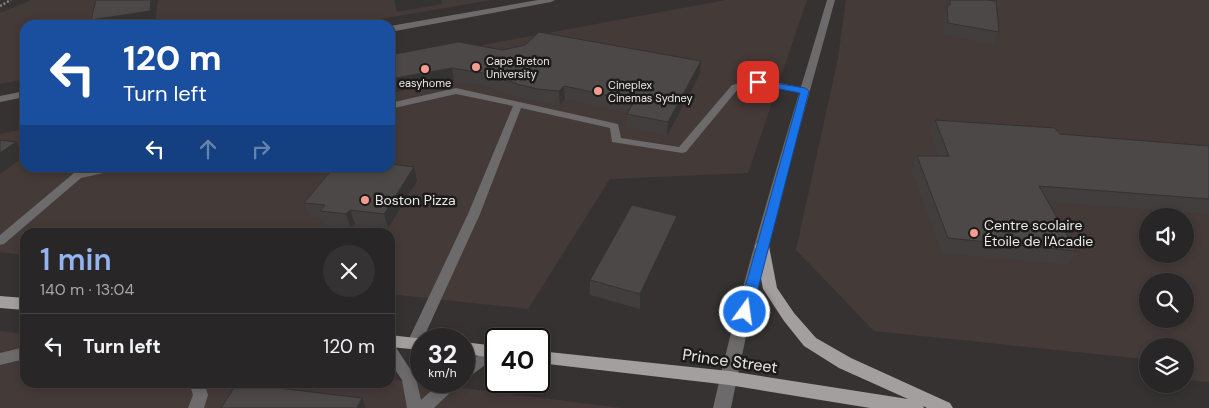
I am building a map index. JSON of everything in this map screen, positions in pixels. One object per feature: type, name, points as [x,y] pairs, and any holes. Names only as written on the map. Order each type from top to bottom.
[{"type":"main road","points":[[762,246],[770,289],[789,318],[810,342],[845,363],[944,408]]},
{"type":"main road","points":[[0,302],[20,304]]},
{"type":"main road","points":[[395,341],[410,342]]},
{"type":"main road","name":"Prince Street","points":[[550,358],[729,378],[915,408]]},
{"type":"street","points":[[395,28],[551,0]]},
{"type":"street","points":[[722,408],[762,246],[831,0]]},
{"type":"street","points":[[0,98],[20,95]]},
{"type":"lane","points":[[395,105],[456,91],[615,126],[616,140],[682,150],[735,87],[758,82],[805,91]]},
{"type":"lane","points":[[425,328],[474,214],[518,104]]},
{"type":"lane","points":[[0,241],[78,175],[93,172]]},
{"type":"lane","points":[[0,359],[20,354]]},
{"type":"lane","points":[[395,357],[409,378],[416,408]]},
{"type":"lane","points":[[196,408],[200,402],[202,390],[200,388]]},
{"type":"lane","points":[[423,408],[440,393]]},
{"type":"path","points":[[0,6],[11,0]]},
{"type":"shaded area","points":[[31,0],[492,0],[374,20],[20,20],[20,80],[0,84],[0,13]]},
{"type":"shaded area","points":[[726,0],[807,0],[748,173],[610,179],[528,309],[395,295],[395,228],[20,228],[20,254],[0,252],[0,134],[20,130],[20,172],[395,172],[395,61]]},
{"type":"shaded area","name":"Centre scolaire Étoile de l'Acadie","points":[[846,0],[1209,0],[1209,382],[1194,381],[1194,338],[1139,338],[1139,359],[874,331],[796,250],[838,58]]},
{"type":"shaded area","points":[[0,331],[20,333],[20,388],[395,388],[395,380],[410,382],[410,393],[475,393],[475,390],[485,391],[485,393],[502,393],[622,408],[0,408]]},
{"type":"building","points":[[96,0],[151,0],[150,11],[91,20]]},
{"type":"building","points":[[950,0],[996,1],[999,32],[948,23],[947,5],[950,5]]},
{"type":"building","points":[[539,32],[701,61],[668,122],[627,114],[634,101],[564,86],[559,91],[538,89],[488,74],[452,68],[395,78],[395,54],[458,42],[503,50],[525,45]]},
{"type":"building","name":"Centre scolaire Étoile de l'Acadie","points":[[935,120],[1055,128],[1060,134],[1209,146],[1209,199],[1039,186],[1076,251],[948,238],[917,156],[949,156]]},
{"type":"building","points":[[0,140],[16,142],[0,153]]},
{"type":"building","name":"Boston Pizza","points":[[395,165],[414,167],[384,214],[350,210],[346,214],[320,211],[325,205],[304,203],[330,172],[395,172]]},
{"type":"building","points":[[632,205],[677,216],[640,294],[590,280]]},
{"type":"building","points":[[234,388],[279,388],[362,398],[357,408],[221,408]]},
{"type":"place","name":"Cape Breton University","points":[[476,67]]},
{"type":"place","name":"easyhome","points":[[425,69]]},
{"type":"place","name":"Cineplex Cinemas Sydney","points":[[598,91]]},
{"type":"place","name":"Boston Pizza","points":[[365,200]]},
{"type":"place","name":"Centre scolaire Étoile de l'Acadie","points":[[974,233]]},
{"type":"route","points":[[745,312],[805,91],[758,82]]}]
